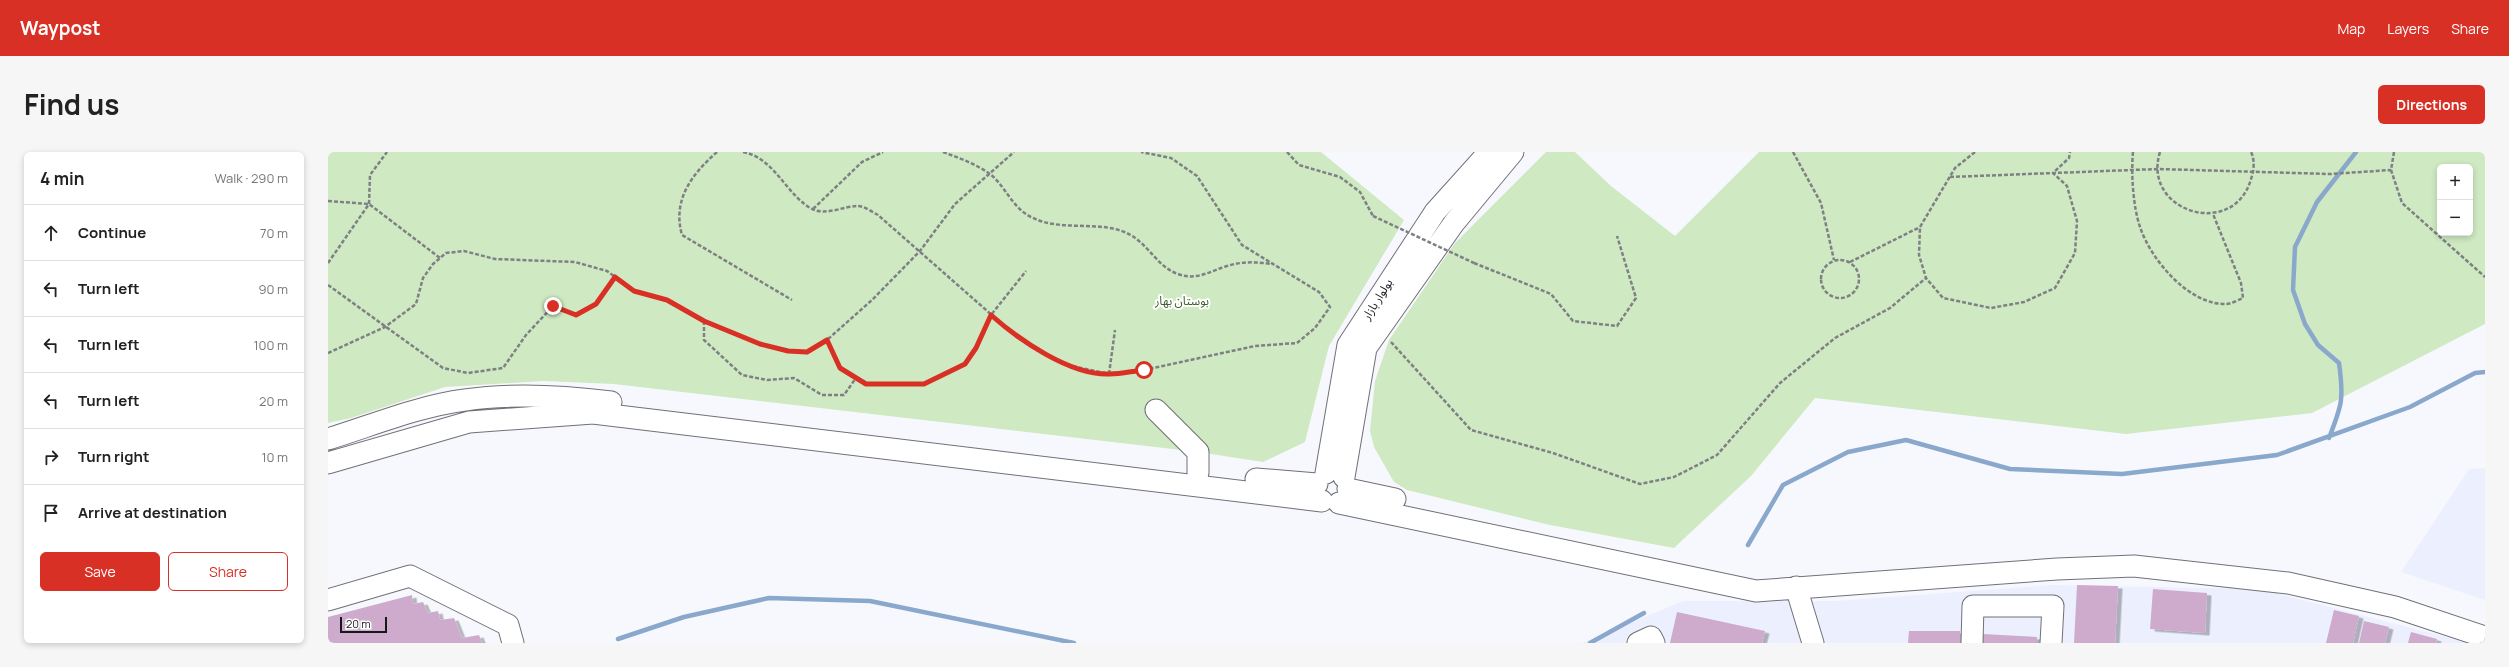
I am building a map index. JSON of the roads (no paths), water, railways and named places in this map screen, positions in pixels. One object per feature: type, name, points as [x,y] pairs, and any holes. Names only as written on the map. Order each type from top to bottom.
[{"type":"street","name":"بولوار بازار","points":[[1333,488],[1348,345],[1435,212],[1489,152]]},
{"type":"street","points":[[1333,488],[1366,348],[1454,223],[1513,152]]},
{"type":"street","points":[[328,439],[415,412],[464,400],[516,395],[594,400],[1333,488],[1796,587],[2057,569],[2134,566],[2288,583],[2395,607],[2485,637]]},
{"type":"street","points":[[1156,410],[1198,452],[1198,473]]},
{"type":"street","points":[[328,463],[469,422],[593,413],[1333,488]]},
{"type":"street","points":[[328,600],[410,576],[508,625],[513,643]]},
{"type":"street","points":[[1796,587],[1813,643]]},
{"type":"street","points":[[1972,643],[1973,606],[2053,606],[2051,643]]},
{"type":"street","points":[[1638,643],[1651,637],[1654,643]]},
{"type":"waterway","points":[[2329,438],[2341,402],[2339,363],[2318,345],[2305,324],[2293,290],[2295,247],[2317,202],[2356,152]]},
{"type":"waterway","points":[[1748,545],[1783,485],[1848,452],[1906,440],[2010,469],[2122,474],[2277,455],[2410,407],[2475,373],[2485,372]]},
{"type":"waterway","points":[[618,639],[684,617],[769,598],[870,601],[1074,643]]},
{"type":"waterway","points":[[1590,643],[1644,613]]},
{"type":"park label","name":"بوستان بهار","points":[[1182,300]]}]
